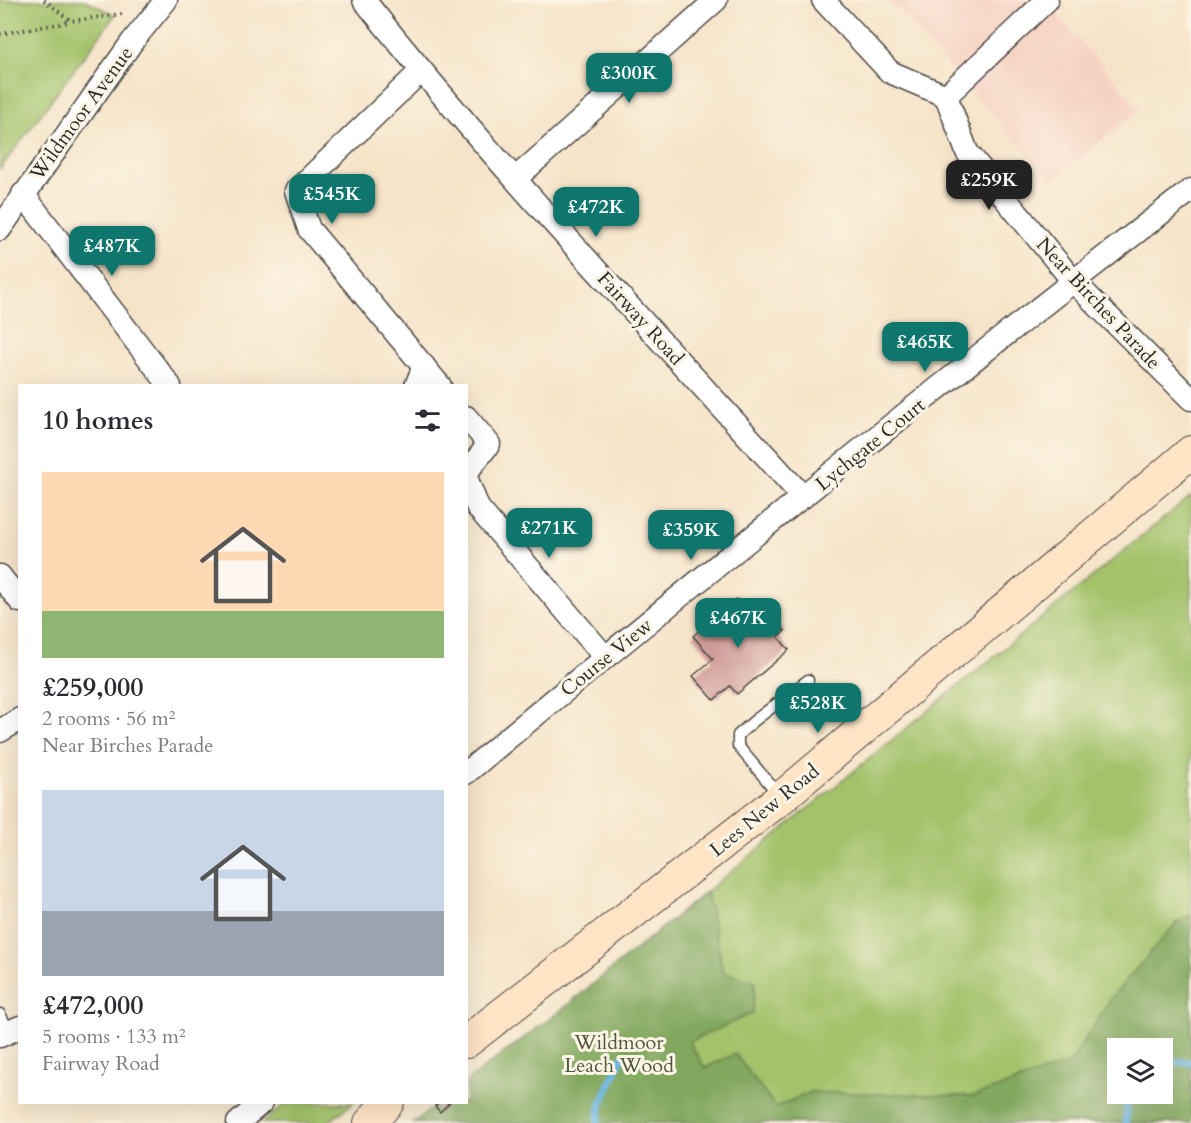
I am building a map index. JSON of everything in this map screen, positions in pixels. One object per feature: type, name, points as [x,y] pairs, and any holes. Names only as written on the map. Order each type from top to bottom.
[{"type":"street","name":"Wildmoor Avenue","points":[[0,229],[132,42],[166,0]]},
{"type":"street","name":"Fairway Road","points":[[364,0],[421,71],[515,178],[803,497]]},
{"type":"street","points":[[515,178],[716,0]]},
{"type":"street","points":[[823,0],[890,72],[946,96],[1038,3]]},
{"type":"street","points":[[421,71],[296,190],[309,229],[420,376],[436,384]]},
{"type":"street","name":"Near Birches Parade","points":[[946,96],[967,152],[1073,281],[1191,399]]},
{"type":"street","name":"Lychgate Court","points":[[803,497],[1073,281],[1191,190]]},
{"type":"street","points":[[23,194],[164,383]]},
{"type":"street","points":[[468,419],[489,444],[468,472]]},
{"type":"street","name":"Lees New Road","points":[[468,1040],[781,798],[1191,452]]},
{"type":"street","points":[[468,484],[472,502],[605,657]]},
{"type":"street","name":"Course View","points":[[468,771],[803,497]]},
{"type":"street","points":[[0,576],[18,598]]},
{"type":"street","points":[[238,1123],[260,1104]]},
{"type":"street","points":[[370,1123],[386,1104]]},
{"type":"lane","points":[[781,798],[738,746],[738,735],[808,680]]},
{"type":"path","points":[[44,0],[71,21]]},
{"type":"path","points":[[0,34],[122,14]]},
{"type":"shaded area","points":[[889,0],[1044,0],[1140,109],[1052,182]]},
{"type":"green space","points":[[0,0],[85,0],[115,15],[0,169]]},
{"type":"green space","points":[[1191,496],[1191,1123],[413,1123],[461,1104],[468,1104],[468,1080],[560,1011]]},
{"type":"green space","name":"Wildmoor Leach Wood","points":[[707,892],[723,972],[755,982],[753,1013],[689,1042],[705,1068],[735,1054],[776,1107],[811,1092],[974,1096],[1070,1063],[1112,997],[1176,923],[1191,915],[1191,1123],[413,1123],[438,1104],[468,1104],[468,1080],[560,1011]]},
{"type":"green space","points":[[286,1104],[352,1104],[327,1123],[261,1123]]},
{"type":"building","points":[[736,599],[757,624],[770,613],[785,631],[778,637],[789,650],[737,694],[730,686],[714,700],[693,676],[713,659],[693,636]]},
{"type":"building","points":[[437,1104],[448,1104],[440,1112],[435,1106]]},
{"type":"waterway","points":[[598,1123],[600,1107],[622,1057]]},
{"type":"waterway","points":[[1173,1062],[1191,1062]]},
{"type":"waterway","points":[[1126,1123],[1127,1104]]}]
